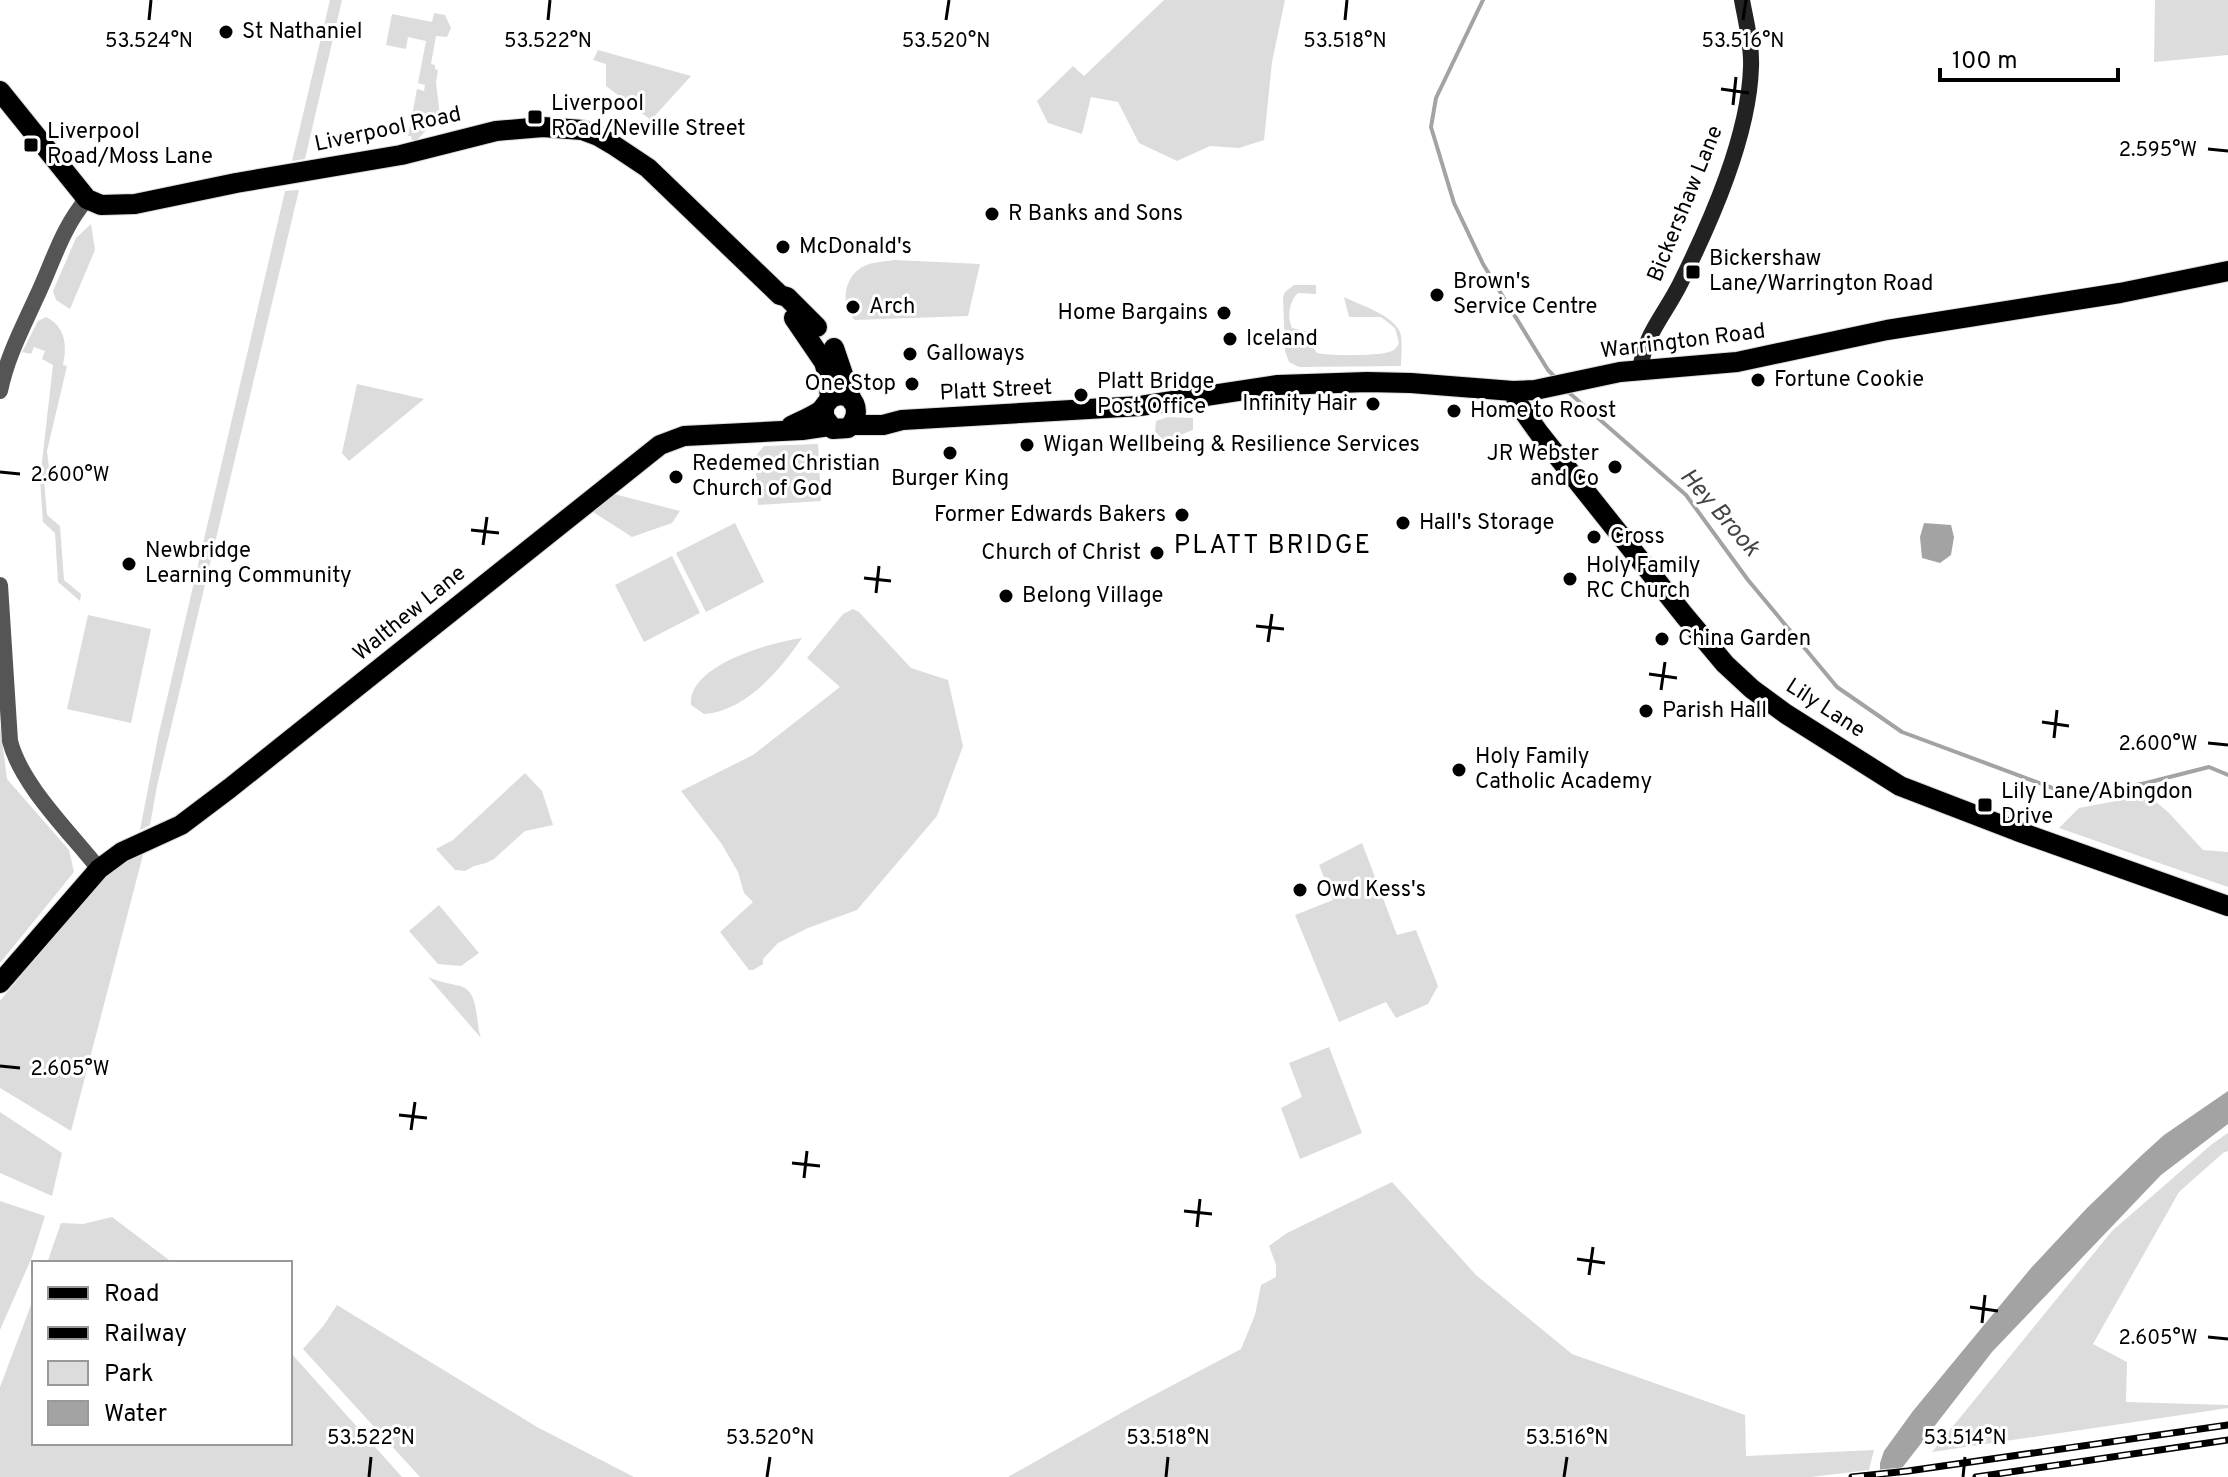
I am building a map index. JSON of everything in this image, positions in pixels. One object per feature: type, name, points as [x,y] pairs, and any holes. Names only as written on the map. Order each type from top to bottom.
[{"type":"main road","name":"Bickershaw Lane","points":[[1640,371],[1644,346],[1683,278],[1723,187],[1740,136],[1751,64],[1742,0]]},
{"type":"main road","points":[[0,91],[87,199]]},
{"type":"main road","name":"Liverpool Road","points":[[87,199],[101,205],[135,204],[401,155],[496,131],[543,127],[582,130],[607,141],[648,168],[780,295],[788,298],[819,341],[853,402]]},
{"type":"main road","name":"Warrington Road","points":[[1140,406],[1278,385],[1411,383],[1513,391],[1561,385],[1610,373],[1737,362],[1887,330],[2120,293],[2228,271]]},
{"type":"main road","name":"Liverpool Road","points":[[819,341],[828,376],[828,411]]},
{"type":"main road","name":"Lily Lane","points":[[1513,391],[1539,433],[1674,603],[1733,673],[1752,689],[1900,786],[2228,906]]},
{"type":"main road","name":"Platt Street","points":[[902,420],[842,396],[828,411],[843,430],[852,425],[883,425],[902,420],[1140,406]]},
{"type":"main road","points":[[852,425],[857,414],[853,402]]},
{"type":"main road","name":"Walthew Lane","points":[[99,869],[122,852],[181,825],[230,788],[660,445],[684,436],[802,430],[828,411]]},
{"type":"main road","points":[[0,983],[99,869]]},
{"type":"street","points":[[0,391],[8,357],[24,321],[72,216],[87,199]]},
{"type":"street","points":[[0,585],[10,741],[14,756],[29,783],[99,869]]},
{"type":"green space","points":[[330,0],[342,0],[305,159],[292,161]]},
{"type":"green space","points":[[1164,0],[1285,0],[1272,62],[1264,140],[1239,148],[1210,146],[1177,161],[1139,143],[1118,102],[1091,97],[1082,134],[1048,123],[1037,101],[1073,66],[1084,76]]},
{"type":"green space","points":[[2155,0],[2228,0],[2228,55],[2154,62]]},
{"type":"green space","points":[[434,13],[445,15],[451,28],[447,37],[436,36],[431,64],[438,70],[436,82],[440,116],[417,140],[412,140],[408,136],[417,89],[424,91],[425,85],[418,83],[426,41],[408,37],[406,49],[386,45],[392,14],[432,22]]},
{"type":"green space","points":[[598,50],[691,76],[651,120],[606,86],[606,64],[593,60]]},
{"type":"green space","points":[[299,190],[150,825],[140,830],[158,737],[285,191]]},
{"type":"green space","points":[[91,224],[95,250],[70,309],[56,300],[53,291],[76,238]]},
{"type":"green space","points":[[894,260],[980,264],[968,316],[855,320],[847,309],[849,281],[866,265]]},
{"type":"green space","points":[[1294,285],[1316,285],[1316,294],[1298,293],[1289,315],[1292,328],[1313,333],[1311,345],[1317,353],[1383,353],[1394,350],[1399,343],[1395,328],[1381,317],[1349,317],[1344,297],[1391,320],[1396,326],[1401,340],[1401,366],[1299,367],[1289,362],[1285,351],[1283,297]]},
{"type":"green space","points":[[46,317],[58,326],[64,337],[63,365],[67,366],[47,451],[50,475],[44,480],[47,515],[60,526],[64,580],[81,594],[80,601],[58,582],[55,533],[43,522],[40,479],[53,365],[42,359],[45,351],[34,347],[31,354],[22,352],[38,321]]},
{"type":"green space","points":[[357,384],[424,399],[349,461],[342,453]]},
{"type":"green space","points":[[1168,417],[1193,418],[1193,430],[1162,439],[1155,431],[1156,421]]},
{"type":"green space","points":[[818,444],[821,501],[758,505],[755,457],[764,446]]},
{"type":"green space","points":[[610,493],[680,511],[672,523],[632,537],[590,510]]},
{"type":"green space","points":[[735,523],[764,582],[706,612],[676,553]]},
{"type":"green space","points":[[672,556],[700,613],[644,642],[615,585]]},
{"type":"green space","points":[[853,609],[911,668],[948,680],[963,746],[937,816],[857,910],[778,943],[763,959],[763,964],[749,970],[720,932],[753,902],[744,893],[738,872],[721,843],[681,791],[753,755],[840,687],[807,658],[843,614]]},
{"type":"green space","points":[[88,615],[151,629],[131,723],[67,709]]},
{"type":"green space","points":[[802,638],[772,676],[734,706],[704,714],[691,705],[693,691],[702,678],[716,667],[753,650]]},
{"type":"green space","points":[[0,724],[7,779],[69,850],[74,872],[0,963]]},
{"type":"green space","points":[[525,773],[542,791],[553,825],[525,831],[486,863],[465,871],[455,870],[436,849],[453,840]]},
{"type":"green space","points":[[2148,795],[2203,850],[2228,852],[2228,887],[2059,828],[2079,808]]},
{"type":"green space","points":[[1362,843],[1397,935],[1416,930],[1438,986],[1428,1004],[1396,1018],[1386,1002],[1339,1022],[1295,915],[1333,900],[1319,865]]},
{"type":"green space","points":[[144,851],[71,1131],[0,1088],[0,1001],[105,874]]},
{"type":"green space","points":[[439,905],[479,953],[461,966],[438,964],[409,931]]},
{"type":"green space","points":[[428,977],[460,986],[471,994],[481,1038]]},
{"type":"green space","points":[[1329,1047],[1362,1133],[1300,1159],[1281,1108],[1302,1097],[1289,1063]]},
{"type":"green space","points":[[0,1112],[62,1153],[52,1196],[0,1173]]},
{"type":"green space","points":[[2228,1133],[2228,1151],[2179,1192],[2093,1344],[2127,1362],[2126,1402],[2228,1405],[2228,1408],[1932,1452],[2112,1231]]},
{"type":"green space","points":[[1392,1182],[1476,1275],[1572,1354],[1745,1415],[1746,1456],[1874,1450],[1869,1470],[1811,1477],[1008,1477],[1241,1349],[1255,1315],[1261,1285],[1276,1277],[1276,1265],[1269,1246],[1287,1233]]},
{"type":"green space","points":[[0,1201],[45,1216],[32,1257],[0,1330]]},
{"type":"green space","points":[[112,1217],[170,1261],[48,1261],[61,1223],[83,1224]]},
{"type":"green space","points":[[32,1302],[32,1445],[292,1445],[292,1354],[402,1477],[0,1477],[0,1387]]},
{"type":"green space","points":[[337,1305],[537,1427],[634,1477],[420,1477],[303,1349]]},
{"type":"water","points":[[1924,523],[1951,525],[1954,537],[1951,555],[1940,563],[1922,558],[1920,537]]},
{"type":"water","points":[[2228,1091],[2228,1124],[2161,1175],[1992,1352],[1895,1477],[1878,1477],[1884,1451],[1913,1411],[2031,1268],[2087,1208],[2164,1135]]},
{"type":"pier","points":[[1907,1467],[1900,1477],[1874,1477],[1876,1470]]},
{"type":"waterway","name":"Hey Brook","points":[[1483,0],[1436,98],[1431,127],[1454,203],[1483,264],[1555,377]]},
{"type":"waterway","name":"Hey Brook","points":[[1566,390],[1686,495],[1748,580],[1837,687],[1902,732],[2077,797],[2209,767],[2228,775]]},
{"type":"railway","points":[[1852,1477],[2228,1425]]},
{"type":"railway","points":[[1976,1477],[2228,1440]]},
{"type":"place","name":"St Nathaniel","points":[[226,32]]},
{"type":"place","name":"Liverpool Road/Neville Street","points":[[535,117]]},
{"type":"place","name":"Liverpool Road/Moss Lane","points":[[31,145]]},
{"type":"place","name":"R Banks and Sons","points":[[992,214]]},
{"type":"place","name":"McDonald's","points":[[783,247]]},
{"type":"place","name":"Bickershaw Lane/Warrington Road","points":[[1693,272]]},
{"type":"place","name":"Brown's Service Centre","points":[[1437,295]]},
{"type":"place","name":"Arch","points":[[853,307]]},
{"type":"place","name":"Home Bargains","points":[[1224,313]]},
{"type":"place","name":"Iceland","points":[[1230,339]]},
{"type":"place","name":"Galloways","points":[[910,354]]},
{"type":"place","name":"Fortune Cookie","points":[[1758,380]]},
{"type":"place","name":"One Stop","points":[[912,384]]},
{"type":"place","name":"Platt Bridge Post Office","points":[[1081,395]]},
{"type":"place","name":"Infinity Hair","points":[[1373,404]]},
{"type":"place","name":"Home to Roost","points":[[1454,411]]},
{"type":"place","name":"Wigan Wellbeing & Resilience Services","points":[[1027,445]]},
{"type":"place","name":"Burger King","points":[[950,453]]},
{"type":"place","name":"JR Webster and Co","points":[[1615,467]]},
{"type":"place","name":"Redemed Christian Church of God","points":[[676,477]]},
{"type":"place","name":"Former Edwards Bakers","points":[[1182,515]]},
{"type":"place","name":"Hall's Storage","points":[[1403,523]]},
{"type":"place","name":"Cross","points":[[1594,537]]},
{"type":"place","name":"Church of Christ","points":[[1157,553]]},
{"type":"place","name":"Newbridge Learning Community","points":[[129,564]]},
{"type":"place","name":"Holy Family RC Church","points":[[1570,579]]},
{"type":"place","name":"Belong Village","points":[[1006,596]]},
{"type":"place","name":"China Garden","points":[[1662,639]]},
{"type":"place","name":"Parish Hall","points":[[1646,711]]},
{"type":"place","name":"Holy Family Catholic Academy","points":[[1459,770]]},
{"type":"place","name":"Lily Lane/Abingdon Drive","points":[[1985,805]]},
{"type":"place","name":"Owd Kess's","points":[[1300,890]]},
{"type":"district","name":"PLATT BRIDGE","points":[[1273,546]]}]
